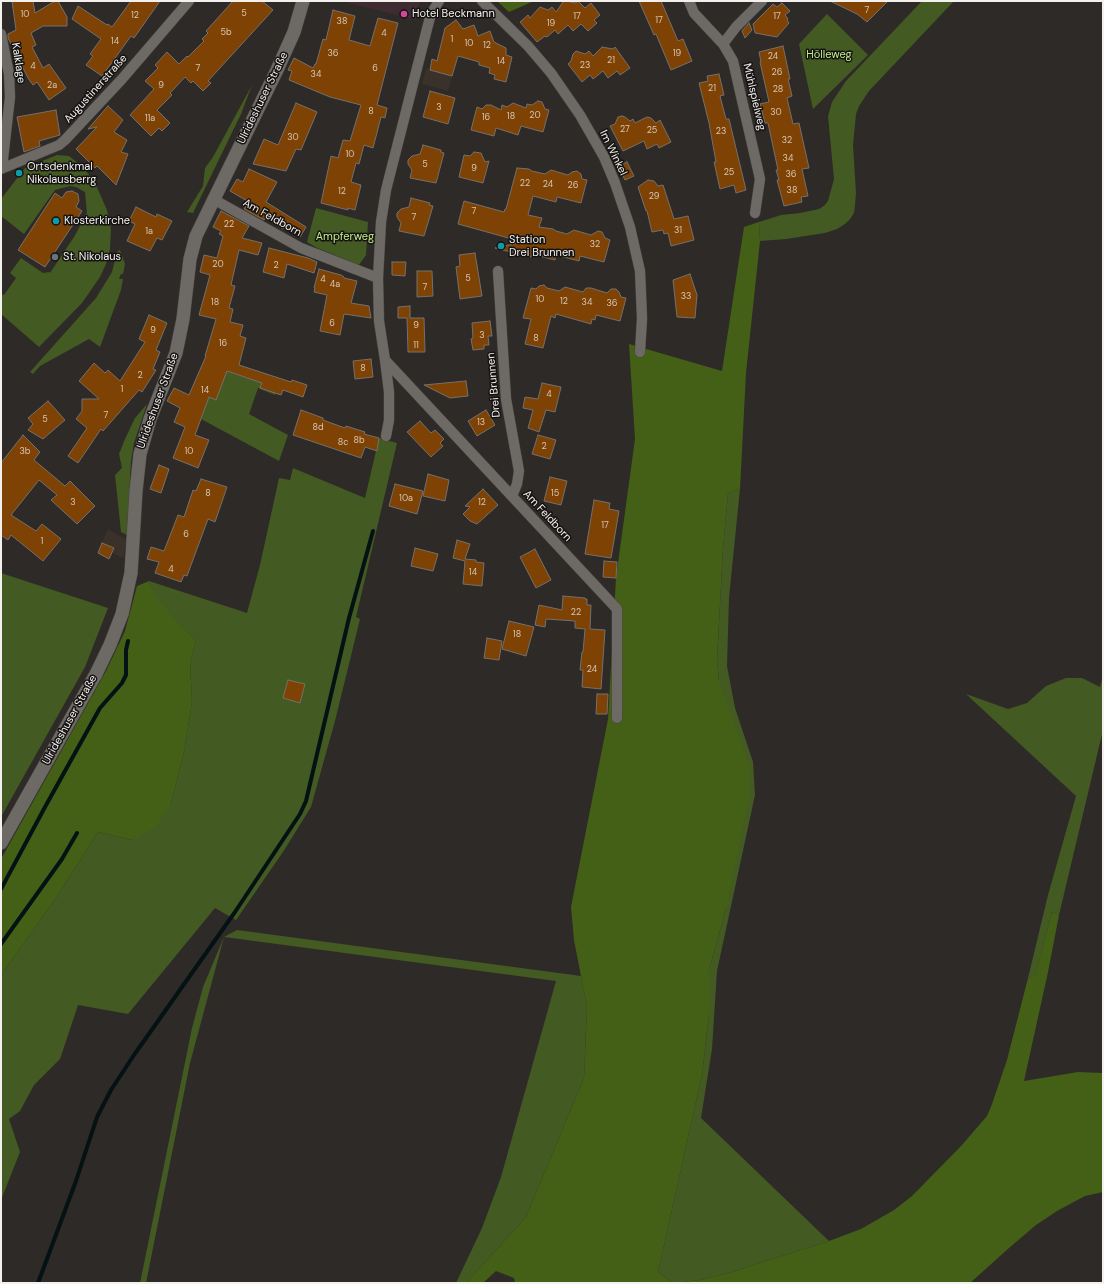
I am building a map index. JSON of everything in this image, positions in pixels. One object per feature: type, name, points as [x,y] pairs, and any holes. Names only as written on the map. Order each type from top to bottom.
[{"type":"street","name":"Augustinerstraße","points":[[2,168],[59,145],[65,140],[122,79],[189,1]]},
{"type":"street","name":"Ulrideshuser Straße","points":[[1,843],[96,674],[110,645],[122,614],[131,573],[140,454],[150,418],[176,353],[183,319],[190,259],[196,236],[277,70],[294,32],[304,1]]},
{"type":"street","points":[[386,436],[389,420],[389,392],[379,321],[378,278],[381,222],[386,190],[428,25],[431,14],[439,1]]},
{"type":"street","name":"Im Winkel","points":[[482,1],[528,46],[551,73],[580,115],[604,157],[628,221],[640,272],[642,318],[640,352]]},
{"type":"street","name":"Mühlspielweg","points":[[689,1],[694,13],[723,44],[733,61],[760,179],[755,213]]},
{"type":"street","points":[[723,44],[736,27],[762,1]]},
{"type":"street","name":"Kalklage","points":[[1,34],[8,74],[10,97],[2,168]]},
{"type":"street","name":"Am Feldborn","points":[[213,199],[301,248],[378,278]]},
{"type":"street","name":"Drei Brunnen","points":[[498,271],[506,398],[519,471],[519,479],[512,496]]},
{"type":"street","name":"Am Feldborn","points":[[385,360],[617,609],[617,718]]},
{"type":"shaded area","name":"Hotel Beckmann","points":[[341,1],[420,1],[416,20]]},
{"type":"shaded area","points":[[433,59],[455,66],[448,91],[422,84],[426,69],[430,69]]},
{"type":"shaded area","points":[[108,529],[127,540],[123,558],[112,553],[114,548],[102,543]]},
{"type":"green space","points":[[497,1],[534,1],[509,12]]},
{"type":"green space","points":[[922,1],[954,1],[869,91],[859,106],[856,114],[853,145],[856,193],[854,213],[850,219],[837,229],[825,233],[760,241],[759,222],[781,215],[819,209],[828,201],[834,179],[828,116],[832,102],[846,81]]},
{"type":"green space","name":"Hölleweg","points":[[827,14],[868,55],[813,109],[799,44]]},
{"type":"green space","points":[[252,85],[241,114],[193,213],[187,212],[203,186],[205,168],[213,157]]},
{"type":"green space","name":"St. Nikolaus","points":[[57,155],[69,156],[83,167],[95,183],[107,210],[111,229],[110,249],[106,264],[100,277],[82,303],[39,347],[1,314],[1,294],[4,295],[16,278],[10,273],[21,258],[43,273],[50,273],[74,237],[87,213],[85,192],[76,187],[70,186],[55,190],[24,234],[1,216],[1,199],[25,168]]},
{"type":"green space","name":"Ampferweg","points":[[316,208],[368,222],[366,255],[359,265],[317,248],[307,242]]},
{"type":"green space","points":[[759,222],[760,241],[746,373],[740,489],[728,493],[723,549],[717,659],[719,681],[749,765],[750,793],[726,909],[709,970],[709,1014],[702,1075],[658,1272],[673,1283],[515,1283],[514,1278],[496,1271],[483,1283],[466,1283],[526,1217],[584,1078],[587,1007],[574,940],[571,907],[608,719],[616,578],[635,439],[629,344],[722,371],[744,227]]},
{"type":"green space","points":[[120,250],[125,264],[123,274],[121,274],[119,279],[123,279],[121,290],[100,347],[89,339],[40,366],[33,374],[30,372],[96,298],[112,272],[117,252]]},
{"type":"green space","points":[[227,370],[229,372],[278,388],[275,395],[258,388],[249,414],[288,435],[279,461],[201,419],[209,397]]},
{"type":"green space","points":[[147,404],[134,443],[131,461],[127,535],[121,532],[115,475],[122,468],[119,454],[125,439],[135,418]]},
{"type":"green space","points":[[379,438],[397,443],[356,617],[360,619],[335,721],[311,807],[283,852],[236,920],[215,908],[128,1014],[78,1005],[60,1059],[34,1085],[20,1111],[9,1119],[20,1152],[1,1200],[1,975],[56,898],[98,832],[132,840],[171,803],[184,752],[192,702],[190,662],[196,641],[155,598],[149,581],[247,613],[260,565],[279,478],[290,480],[293,468],[365,498]]},
{"type":"green space","points":[[740,489],[729,598],[727,666],[735,708],[753,762],[755,795],[717,971],[712,1049],[701,1118],[829,1241],[732,1272],[700,1280],[673,1283],[658,1272],[702,1075],[709,1014],[709,970],[726,909],[719,681],[717,659],[723,549],[728,493]]},
{"type":"green space","points":[[1,573],[108,608],[85,667],[1,817]]},
{"type":"green space","points":[[149,581],[156,598],[196,641],[190,662],[192,702],[184,752],[171,803],[156,827],[132,840],[98,832],[56,898],[1,975],[1,859],[106,671],[125,631],[137,586]]},
{"type":"green space","points":[[1103,675],[1103,730],[1059,915],[1052,912],[1035,977],[1028,978],[1048,895],[1076,796],[966,694],[1008,709],[1027,703],[1046,686],[1066,678],[1082,678],[1100,687]]},
{"type":"green space","points":[[1052,912],[1059,915],[1024,1081],[1078,1072],[1103,1073],[1103,1192],[1085,1196],[1057,1211],[1036,1225],[970,1283],[673,1283],[700,1280],[732,1272],[829,1241],[861,1229],[894,1210],[912,1196],[962,1145],[987,1116],[1007,1060],[1028,978],[1035,976]]},
{"type":"green space","points":[[237,930],[581,976],[587,1007],[584,1078],[526,1217],[466,1283],[456,1283],[482,1228],[501,1177],[556,981],[224,937]]},
{"type":"green space","points":[[224,937],[190,1063],[146,1283],[140,1283],[192,1028],[203,987]]},
{"type":"building","points":[[12,1],[33,1],[35,13],[55,1],[58,1],[67,17],[67,26],[43,26],[31,33],[36,45],[32,47],[43,68],[49,64],[66,88],[49,100],[37,82],[33,85],[28,78],[8,38],[8,34],[16,30]]},
{"type":"building","points":[[131,1],[160,1],[134,38],[131,36],[102,76],[86,65],[93,56],[90,54],[101,39],[72,19],[78,6],[112,27]]},
{"type":"building","points":[[233,1],[262,1],[273,10],[208,81],[211,83],[203,91],[193,81],[191,83],[185,77],[170,93],[172,95],[157,110],[170,123],[162,131],[159,128],[151,136],[130,115],[154,89],[145,81],[158,68],[155,65],[167,52],[179,64],[187,56],[188,57],[204,41],[202,39],[208,33],[206,31]]},
{"type":"building","points":[[566,1],[576,3],[578,1],[585,8],[591,3],[600,15],[594,20],[597,23],[588,31],[581,24],[573,31],[568,25],[558,34],[555,30],[547,37],[545,36],[537,42],[520,22],[528,15],[530,18],[540,7],[548,10],[552,7],[556,12],[563,2]]},
{"type":"building","points":[[639,1],[661,1],[678,41],[683,39],[692,61],[671,70],[656,34],[654,35]]},
{"type":"building","points":[[830,1],[888,1],[867,22],[857,14]]},
{"type":"building","points":[[782,3],[790,11],[785,15],[789,23],[777,37],[755,33],[753,24],[773,4],[777,7]]},
{"type":"building","points":[[333,10],[355,16],[349,40],[370,46],[378,18],[398,23],[377,105],[387,108],[385,118],[381,117],[373,148],[364,145],[359,164],[356,163],[351,182],[361,185],[355,210],[348,208],[348,210],[321,203],[331,156],[338,158],[343,140],[350,141],[361,105],[330,97],[289,80],[292,71],[288,70],[294,58],[313,68],[316,64],[323,39],[326,40]]},
{"type":"building","points":[[456,20],[463,29],[474,25],[478,36],[490,31],[494,42],[506,48],[506,55],[512,57],[506,82],[494,79],[495,75],[489,73],[490,68],[479,65],[479,62],[458,56],[452,76],[430,70],[432,59],[437,61],[445,28]]},
{"type":"building","points":[[749,23],[752,30],[745,38],[742,31]]},
{"type":"building","points":[[783,46],[792,96],[787,98],[793,124],[799,123],[809,168],[802,169],[808,196],[801,197],[802,202],[784,206],[777,180],[779,180],[776,170],[778,170],[768,123],[765,123],[760,104],[769,102],[759,52]]},
{"type":"building","points":[[602,47],[613,49],[615,47],[630,68],[620,75],[617,71],[608,78],[603,71],[593,79],[590,75],[582,82],[568,64],[571,61],[573,54],[576,51],[585,54],[589,51],[593,56]]},
{"type":"building","points":[[719,74],[724,95],[720,96],[726,119],[729,119],[746,190],[736,193],[734,185],[720,189],[714,162],[716,162],[709,123],[699,83],[708,81],[707,76]]},
{"type":"building","points":[[430,91],[455,98],[448,124],[423,117]]},
{"type":"building","points":[[538,101],[542,102],[545,109],[549,110],[543,132],[521,126],[518,135],[496,128],[494,136],[471,130],[477,107],[482,109],[486,105],[491,105],[501,110],[502,105],[507,107],[513,103],[526,108],[527,104],[532,105]]},
{"type":"building","points":[[296,103],[317,112],[301,150],[296,149],[286,171],[253,164],[264,139],[278,145]]},
{"type":"building","points":[[108,106],[123,120],[114,132],[127,140],[121,152],[128,154],[116,185],[97,166],[95,168],[76,149],[97,127],[88,129]]},
{"type":"building","points":[[56,110],[60,135],[39,141],[40,146],[24,152],[17,117]]},
{"type":"building","points":[[622,116],[630,121],[633,119],[635,123],[647,117],[651,118],[656,123],[660,120],[671,142],[659,148],[657,144],[647,149],[644,141],[623,151],[610,126],[615,124],[618,117]]},
{"type":"building","points":[[423,145],[441,150],[441,152],[444,153],[436,183],[410,178],[412,170],[408,164],[408,160],[412,156],[420,154]]},
{"type":"building","points":[[474,152],[481,153],[485,162],[489,161],[483,183],[459,177],[464,155],[470,156]]},
{"type":"building","points":[[627,162],[634,176],[625,180],[618,166]]},
{"type":"building","points":[[517,168],[529,169],[545,174],[551,170],[568,175],[577,171],[581,174],[582,179],[587,180],[581,203],[557,197],[556,202],[533,196],[528,215],[542,218],[539,227],[553,229],[567,234],[574,230],[591,235],[598,231],[602,232],[605,238],[610,240],[604,262],[580,256],[579,261],[556,255],[555,260],[532,254],[531,257],[495,248],[523,242],[458,224],[464,201],[504,212]]},
{"type":"building","points":[[249,169],[277,182],[266,202],[306,227],[300,237],[284,227],[283,229],[266,218],[264,220],[244,209],[249,202],[230,191],[237,179],[243,182]]},
{"type":"building","points":[[648,180],[654,181],[658,186],[663,185],[674,219],[688,216],[694,240],[671,246],[668,233],[664,234],[663,230],[652,232],[647,211],[638,187]]},
{"type":"building","name":"Klosterkirche","points":[[72,191],[78,194],[79,201],[76,207],[82,211],[45,267],[18,250],[55,193],[62,198],[66,192]]},
{"type":"building","points":[[411,198],[430,203],[429,205],[433,206],[424,236],[399,231],[401,223],[397,217],[397,213],[401,209],[409,207]]},
{"type":"building","points":[[136,207],[156,217],[157,214],[172,221],[162,240],[157,238],[150,251],[127,241],[135,224],[129,221]]},
{"type":"building","points":[[221,211],[249,226],[242,238],[262,243],[258,255],[239,250],[231,285],[235,286],[229,308],[233,309],[230,322],[243,325],[240,336],[246,338],[239,365],[291,382],[292,380],[307,385],[303,397],[283,390],[281,395],[260,388],[262,383],[227,371],[216,400],[209,397],[195,435],[209,440],[198,468],[173,458],[185,427],[174,422],[180,408],[167,401],[174,388],[189,395],[206,356],[216,319],[199,315],[210,275],[200,272],[204,255],[217,258],[223,236],[219,234],[221,231],[213,227]]},
{"type":"building","points":[[269,248],[308,258],[317,262],[314,273],[287,264],[284,278],[263,272]]},
{"type":"building","points":[[475,253],[482,296],[460,299],[456,267],[460,266],[459,255]]},
{"type":"building","points":[[392,262],[406,262],[405,276],[392,275]]},
{"type":"building","points":[[319,269],[357,281],[351,303],[369,306],[371,318],[344,314],[340,335],[320,331],[327,295],[314,292]]},
{"type":"building","points":[[417,271],[432,271],[433,296],[417,297]]},
{"type":"building","points":[[690,274],[697,295],[695,318],[677,317],[673,280]]},
{"type":"building","points":[[544,285],[547,288],[559,291],[565,287],[583,292],[586,288],[591,288],[607,293],[611,289],[616,289],[621,297],[626,298],[620,321],[596,315],[595,320],[592,319],[591,324],[556,314],[555,318],[551,316],[543,348],[525,344],[531,319],[523,318],[531,288],[536,289],[539,286]]},
{"type":"building","points":[[410,306],[410,318],[424,318],[425,352],[408,352],[407,318],[398,318],[398,307]]},
{"type":"building","points":[[149,315],[167,323],[156,350],[160,352],[153,369],[156,370],[142,392],[139,390],[103,431],[101,429],[78,463],[68,456],[87,428],[76,419],[82,411],[82,399],[99,399],[79,381],[94,363],[105,373],[108,370],[120,381],[145,342],[139,339]]},
{"type":"building","points":[[490,321],[492,336],[488,336],[489,345],[484,345],[484,349],[473,350],[471,339],[473,338],[472,323]]},
{"type":"building","points":[[371,359],[373,377],[355,379],[353,361]]},
{"type":"building","points":[[466,381],[468,396],[450,398],[424,385]]},
{"type":"building","points":[[542,383],[561,387],[555,412],[546,410],[539,432],[528,428],[533,410],[523,408],[525,397],[538,399]]},
{"type":"building","points":[[48,401],[65,420],[43,439],[28,430],[33,424],[28,418]]},
{"type":"building","points":[[301,410],[345,428],[346,426],[365,432],[364,434],[379,438],[377,451],[365,447],[361,458],[293,435]]},
{"type":"building","points":[[486,410],[495,425],[477,436],[468,421]]},
{"type":"building","points":[[420,421],[431,433],[435,430],[444,439],[440,443],[443,446],[431,457],[407,432]]},
{"type":"building","points":[[23,435],[40,452],[34,460],[65,486],[70,481],[95,506],[77,524],[51,500],[57,495],[39,480],[11,515],[36,531],[42,524],[61,539],[43,561],[11,535],[8,540],[1,535],[1,463]]},
{"type":"building","points":[[538,435],[556,440],[550,459],[532,454]]},
{"type":"building","points":[[159,465],[169,469],[161,493],[150,489]]},
{"type":"building","points":[[428,474],[449,480],[445,501],[423,496]]},
{"type":"building","points":[[550,477],[567,481],[561,505],[544,501]]},
{"type":"building","points":[[201,479],[227,487],[215,522],[208,519],[187,576],[184,575],[181,582],[155,573],[159,562],[147,559],[151,547],[164,551],[178,515],[184,517],[193,490],[196,491]]},
{"type":"building","points":[[395,484],[423,491],[417,514],[389,506]]},
{"type":"building","points":[[483,489],[498,505],[477,524],[470,521],[463,514],[470,507],[465,506]]},
{"type":"building","points":[[594,500],[610,503],[609,509],[619,511],[611,558],[585,554]]},
{"type":"building","points":[[457,540],[470,544],[465,559],[476,560],[476,562],[484,563],[482,586],[463,584],[465,561],[453,558]]},
{"type":"building","points":[[102,543],[114,548],[109,559],[98,553]]},
{"type":"building","points":[[415,548],[438,554],[433,571],[411,566]]},
{"type":"building","points":[[535,549],[551,580],[536,588],[520,557]]},
{"type":"building","points":[[604,561],[617,562],[616,578],[603,577]]},
{"type":"building","points":[[563,596],[587,599],[587,605],[591,605],[590,629],[605,630],[601,689],[582,687],[583,670],[580,670],[585,629],[575,628],[575,621],[546,619],[545,627],[535,625],[539,605],[562,610]]},
{"type":"building","points":[[509,621],[534,627],[526,656],[502,649]]},
{"type":"building","points":[[487,638],[502,641],[499,660],[484,658]]},
{"type":"building","points":[[288,680],[305,684],[300,703],[283,698]]},
{"type":"building","points":[[597,694],[608,694],[607,714],[596,714]]},
{"type":"waterway","points":[[38,1283],[76,1181],[97,1117],[111,1090],[235,912],[300,814],[306,801],[349,618],[373,531]]},
{"type":"waterway","points":[[1,889],[100,708],[122,683],[126,675],[126,650],[128,641]]},
{"type":"waterway","points":[[1,944],[62,859],[77,833]]},
{"type":"place","name":"Hotel Beckmann","points":[[404,14]]},
{"type":"place","name":"Ortsdenkmal Nikolausberrg","points":[[19,173]]},
{"type":"place","name":"Klosterkirche","points":[[56,221]]},
{"type":"place","name":"Station Drei Brunnen","points":[[501,246]]},
{"type":"place","name":"St. Nikolaus","points":[[55,257]]}]
